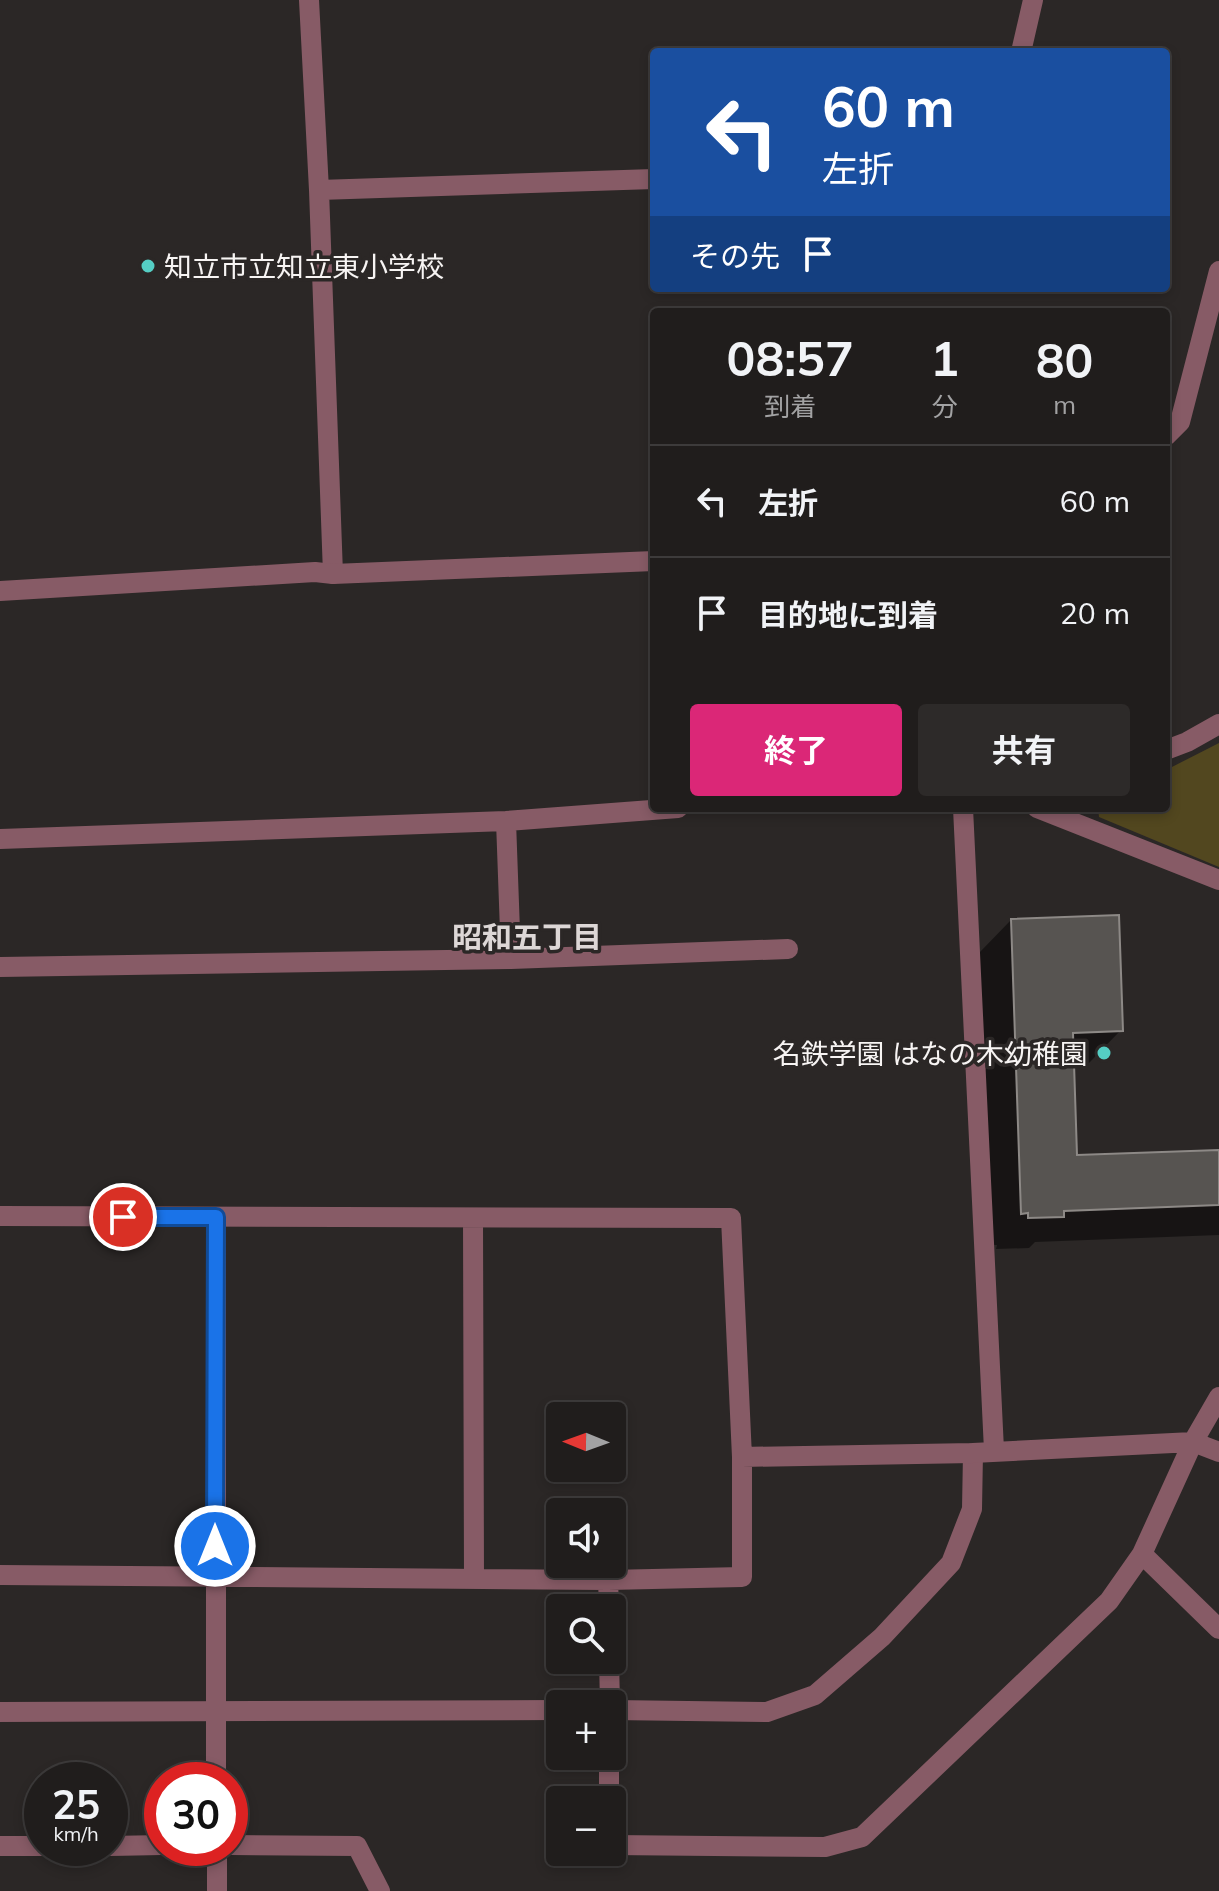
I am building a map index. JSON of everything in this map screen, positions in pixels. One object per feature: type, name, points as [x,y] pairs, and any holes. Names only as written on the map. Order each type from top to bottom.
[{"type":"street","points":[[309,0],[333,574]]},
{"type":"street","points":[[1022,48],[1033,0]]},
{"type":"street","points":[[319,190],[650,179]]},
{"type":"street","points":[[1170,432],[1180,422],[1219,271]]},
{"type":"street","points":[[0,591],[315,572],[333,574],[650,561]]},
{"type":"street","points":[[1170,748],[1219,724]]},
{"type":"street","points":[[0,839],[506,821],[650,810]]},
{"type":"street","points":[[963,812],[994,1450]]},
{"type":"street","points":[[1047,812],[1219,880]]},
{"type":"street","points":[[506,821],[511,959]]},
{"type":"street","points":[[0,967],[511,959],[788,949]]},
{"type":"street","points":[[0,1216],[731,1218],[742,1457],[742,1577],[608,1580],[0,1575]]},
{"type":"street","points":[[216,1217],[216,1762]]},
{"type":"street","points":[[473,1218],[474,1578]]},
{"type":"street","points":[[626,1845],[825,1847],[862,1837],[1109,1601],[1142,1554],[1193,1442],[1219,1397]]},
{"type":"street","points":[[742,1457],[973,1453],[1193,1442],[1219,1452]]},
{"type":"street","points":[[626,1710],[767,1712],[815,1695],[882,1637],[951,1563],[972,1509],[973,1453]]},
{"type":"street","points":[[1142,1554],[1219,1629]]},
{"type":"street","points":[[608,1580],[608,1594]]},
{"type":"street","points":[[0,1712],[546,1710]]},
{"type":"street","points":[[248,1845],[357,1846],[380,1891]]},
{"type":"street","points":[[0,1846],[24,1846]]},
{"type":"street","points":[[217,1866],[217,1891]]},
{"type":"shaded area","points":[[1219,743],[1219,867],[1099,817],[1098,812],[1170,812],[1170,768]]},
{"type":"building","points":[[1119,915],[1123,1031],[1073,1033],[1077,1155],[1219,1150],[1219,1205],[1064,1211],[1064,1217],[1028,1218],[1028,1213],[1021,1214],[1011,919]]},
{"type":"place","name":"知立市立知立東小学校","points":[[148,266]]},
{"type":"place","name":"名鉄学園 はなの木幼稚園","points":[[1104,1053]]},
{"type":"district","name":"昭和五丁目","points":[[527,937]]},
{"type":"route","points":[[123,1217],[216,1217],[215,1546]]}]
